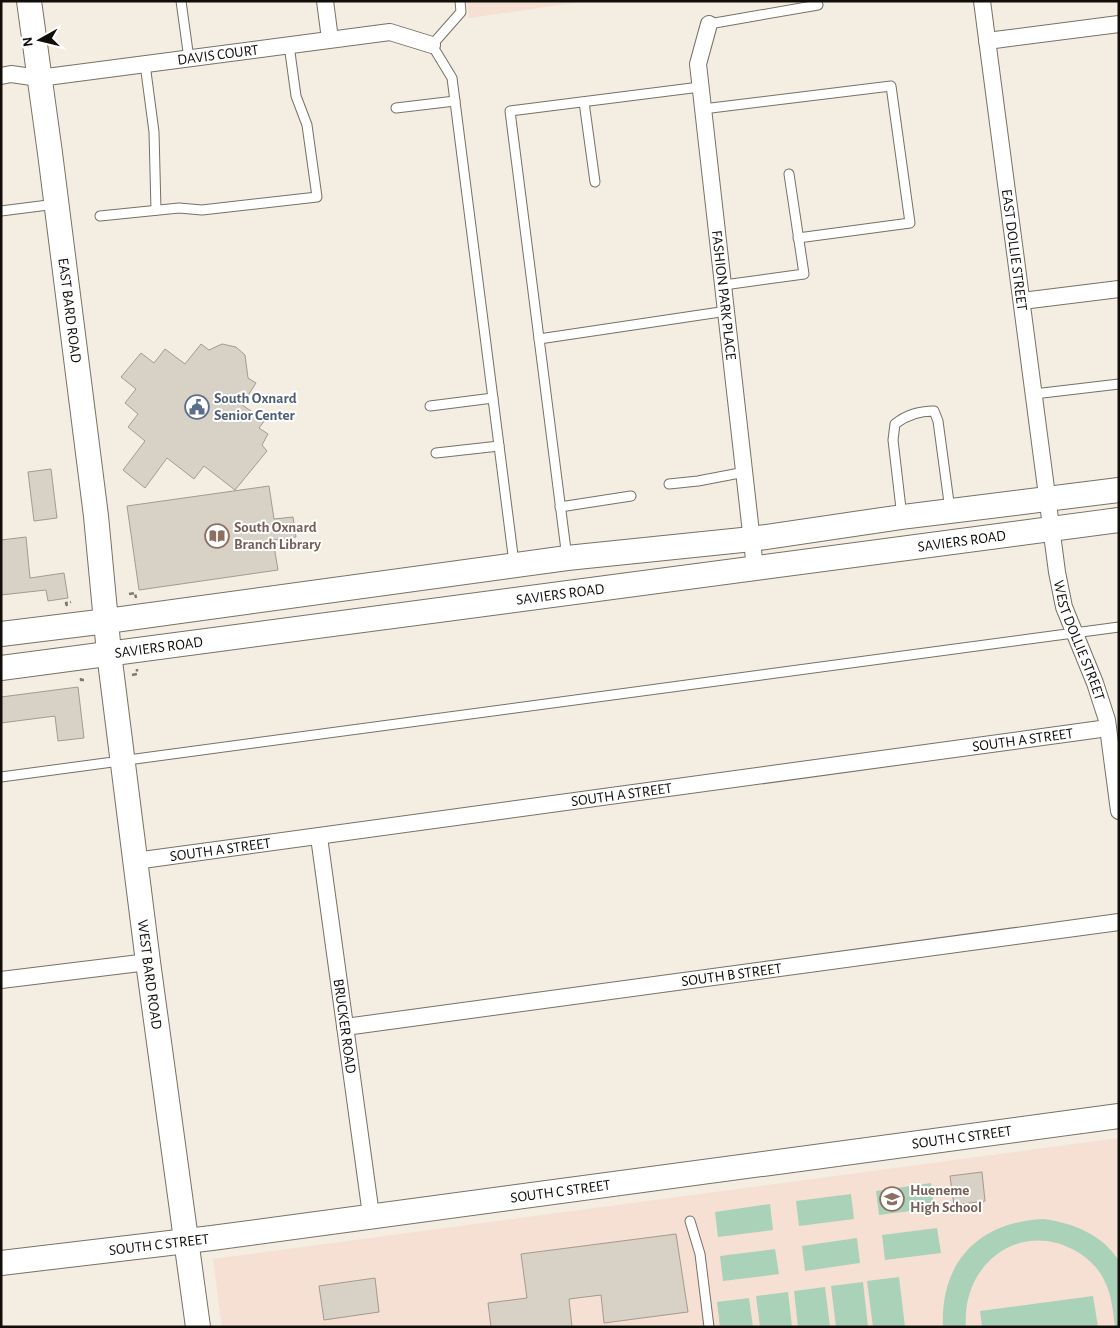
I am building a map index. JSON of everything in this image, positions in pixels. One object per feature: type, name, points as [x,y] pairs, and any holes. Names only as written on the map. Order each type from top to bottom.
[{"type":"main road","name":"EAST BARD ROAD","points":[[29,1],[95,509],[107,621]]},
{"type":"main road","name":"SAVIERS ROAD","points":[[1,634],[567,558],[752,539],[902,517],[1119,490]]},
{"type":"main road","name":"SAVIERS ROAD","points":[[1,668],[1119,520]]},
{"type":"main road","name":"WEST BARD ROAD","points":[[107,621],[109,653],[135,862],[198,1327]]},
{"type":"main road","name":"SOUTH C STREET","points":[[1,1264],[187,1241],[1119,1116]]},
{"type":"street","points":[[325,1],[330,39]]},
{"type":"street","name":"EAST DOLLIE STREET","points":[[982,1],[1047,499]]},
{"type":"street","name":"FASHION PARK PLACE","points":[[709,24],[698,64],[756,568]]},
{"type":"street","points":[[987,41],[1119,24]]},
{"type":"street","name":"DAVIS COURT","points":[[1,76],[11,74],[39,78],[390,32],[432,45]]},
{"type":"street","points":[[1022,301],[1119,288]]},
{"type":"street","name":"WEST DOLLIE STREET","points":[[1047,499],[1064,607],[1095,683],[1108,728],[1119,811]]},
{"type":"street","name":"SOUTH A STREET","points":[[135,862],[1108,728]]},
{"type":"street","name":"BRUCKER ROAD","points":[[319,836],[371,1215]]},
{"type":"street","name":"SOUTH B STREET","points":[[345,1027],[1119,922]]},
{"type":"street","points":[[1,980],[148,962]]},
{"type":"lane","points":[[181,1],[189,59]]},
{"type":"lane","points":[[460,1],[461,12],[432,45],[452,78],[514,565]]},
{"type":"lane","points":[[709,24],[818,5]]},
{"type":"lane","points":[[100,216],[179,208],[202,210],[317,197],[307,125],[296,96],[289,45]]},
{"type":"lane","points":[[145,64],[154,132],[156,210]]},
{"type":"lane","points":[[703,108],[891,86],[910,223],[798,238]]},
{"type":"lane","points":[[567,558],[510,111],[700,87]]},
{"type":"lane","points":[[396,108],[455,101]]},
{"type":"lane","points":[[584,102],[595,182]]},
{"type":"lane","points":[[724,285],[804,274],[789,174]]},
{"type":"lane","points":[[1,211],[56,204]]},
{"type":"lane","points":[[539,339],[727,311]]},
{"type":"lane","points":[[1034,394],[1119,384]]},
{"type":"lane","points":[[430,406],[493,398]]},
{"type":"lane","points":[[902,517],[894,440],[895,424],[902,418],[924,411],[934,411],[938,421],[950,511]]},
{"type":"lane","points":[[436,453],[499,446]]},
{"type":"lane","points":[[668,484],[698,481],[745,472]]},
{"type":"lane","points":[[560,508],[631,496]]},
{"type":"lane","points":[[1,777],[1119,627]]},
{"type":"lane","points":[[690,1221],[700,1254],[709,1327]]},
{"type":"path","points":[[129,594],[135,593],[136,598]]},
{"type":"path","points":[[66,603],[71,602]]},
{"type":"path","points":[[132,675],[137,674],[137,669]]},
{"type":"shaded area","points":[[467,1],[587,1],[469,18]]},
{"type":"shaded area","name":"Hueneme High School","points":[[1119,1138],[1119,1327],[222,1327],[213,1259]]},
{"type":"green space","points":[[931,1183],[934,1208],[879,1215],[876,1191]]},
{"type":"green space","points":[[851,1194],[854,1219],[799,1226],[796,1201]]},
{"type":"green space","points":[[770,1204],[773,1230],[718,1237],[715,1212]]},
{"type":"green space","points":[[1043,1219],[1065,1223],[1086,1231],[1104,1244],[1119,1261],[1119,1327],[1115,1327],[1112,1304],[1107,1287],[1092,1263],[1074,1250],[1053,1242],[1032,1241],[1013,1245],[997,1254],[983,1268],[973,1285],[967,1305],[966,1327],[943,1327],[944,1304],[948,1283],[956,1265],[968,1250],[982,1237],[1000,1228],[1020,1222]]},
{"type":"green space","points":[[937,1228],[941,1253],[885,1260],[882,1235]]},
{"type":"green space","points":[[857,1238],[860,1263],[805,1271],[802,1246]]},
{"type":"green space","points":[[775,1249],[779,1274],[723,1281],[720,1256]]},
{"type":"green space","points":[[899,1277],[905,1327],[873,1327],[867,1281]]},
{"type":"green space","points":[[863,1282],[868,1327],[836,1327],[831,1286]]},
{"type":"green space","points":[[825,1287],[830,1327],[798,1327],[794,1291]]},
{"type":"green space","points":[[788,1292],[792,1327],[760,1327],[756,1296]]},
{"type":"green space","points":[[1093,1296],[1098,1327],[982,1327],[980,1311]]},
{"type":"green space","points":[[749,1298],[753,1327],[720,1327],[717,1302]]},
{"type":"building","points":[[201,344],[209,350],[222,344],[236,347],[245,355],[248,378],[256,383],[242,405],[265,420],[259,428],[268,434],[262,445],[267,451],[235,490],[204,466],[194,479],[167,458],[145,488],[123,470],[145,441],[128,427],[138,414],[125,403],[136,389],[121,377],[141,353],[154,363],[165,349],[185,364]]},
{"type":"building","points":[[51,469],[57,518],[34,521],[28,472]]},
{"type":"building","points":[[269,486],[274,519],[293,517],[296,537],[273,540],[278,570],[139,590],[127,506]]},
{"type":"building","points":[[26,537],[30,578],[64,573],[68,598],[48,601],[46,590],[1,595],[1,540]]},
{"type":"building","points":[[78,687],[84,738],[58,741],[55,716],[1,723],[1,697]]},
{"type":"building","points":[[982,1172],[985,1201],[954,1205],[950,1176]]},
{"type":"building","points":[[676,1234],[688,1312],[604,1323],[601,1295],[569,1299],[572,1327],[491,1327],[488,1303],[527,1298],[521,1254]]},
{"type":"building","points":[[375,1278],[379,1312],[324,1320],[319,1286]]},
{"type":"place","name":"South Oxnard Senior Center","points":[[197,407]]},
{"type":"place","name":"South Oxnard Branch Library","points":[[217,536]]},
{"type":"place","name":"Hueneme High School","points":[[892,1199]]}]
